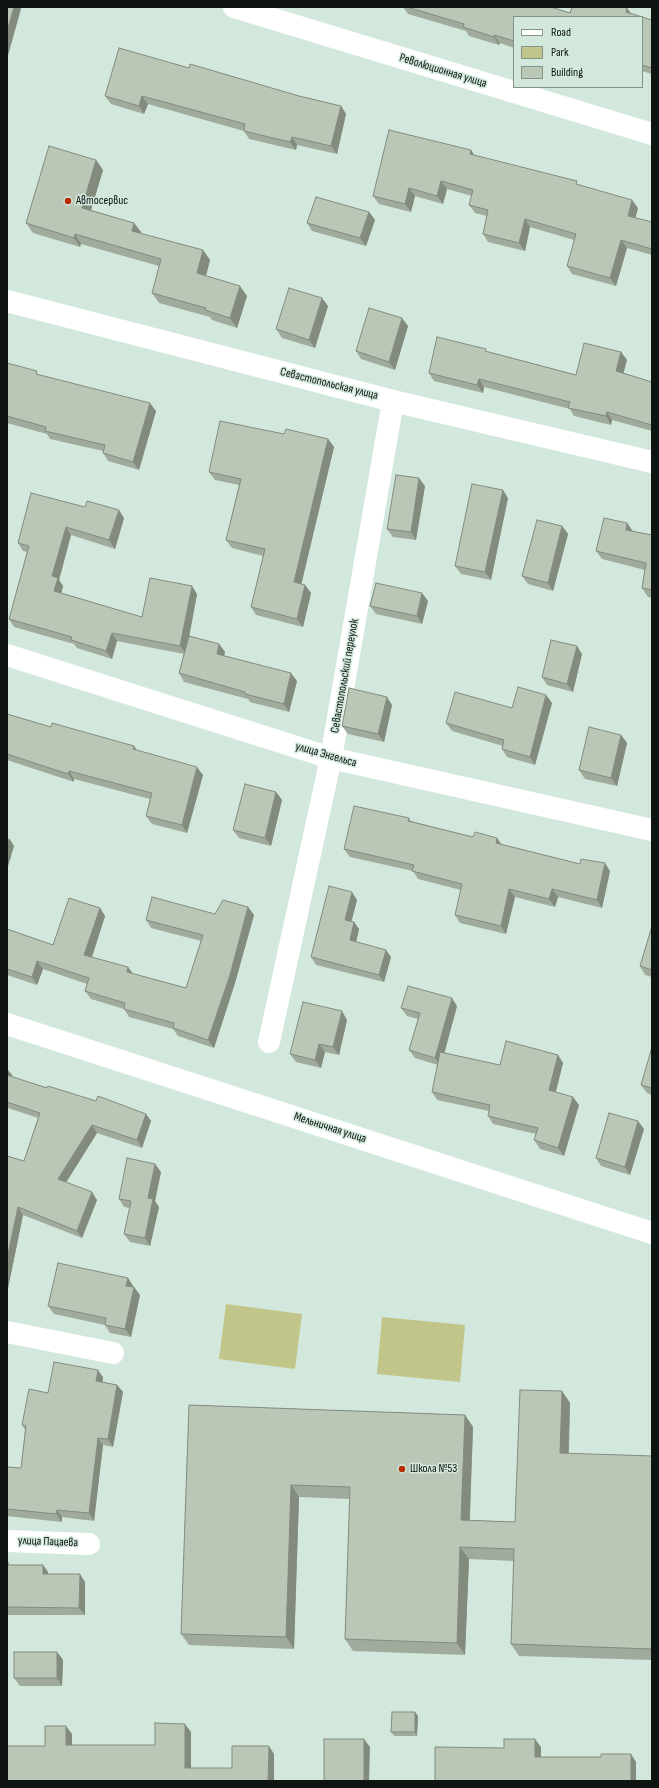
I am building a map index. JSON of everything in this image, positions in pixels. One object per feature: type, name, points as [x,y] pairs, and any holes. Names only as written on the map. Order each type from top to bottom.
[{"type":"street","name":"Революционная улица","points":[[234,7],[652,134]]},
{"type":"street","name":"Севастопольская улица","points":[[7,301],[393,401],[652,462]]},
{"type":"street","name":"Севастопольский переулок","points":[[269,1042],[331,758],[393,401]]},
{"type":"street","name":"улица Энгельса","points":[[7,655],[331,758],[652,830]]},
{"type":"street","name":"Мельничная улица","points":[[7,1024],[652,1233]]},
{"type":"street","points":[[7,1332],[113,1353]]},
{"type":"street","name":"улица Пацаева","points":[[7,1541],[89,1544]]},
{"type":"green space","points":[[226,1304],[302,1314],[295,1369],[219,1359]]},
{"type":"green space","points":[[382,1317],[465,1325],[460,1382],[377,1374]]},
{"type":"building","points":[[7,7],[14,7],[7,31]]},
{"type":"building","points":[[407,7],[551,7],[570,13],[572,7],[623,7],[627,8],[626,12],[639,16],[513,16],[513,41],[494,35],[494,37],[463,27],[464,24]]},
{"type":"building","points":[[643,17],[652,20],[652,68],[643,65]]},
{"type":"building","points":[[119,48],[189,68],[190,64],[299,96],[341,106],[331,146],[292,137],[290,142],[244,131],[245,124],[142,96],[139,106],[105,96]]},
{"type":"building","points":[[389,130],[471,150],[470,154],[577,181],[576,184],[632,200],[628,216],[652,222],[652,249],[621,240],[610,278],[567,266],[576,234],[525,219],[519,243],[483,234],[488,210],[469,205],[473,190],[441,181],[437,196],[409,188],[405,204],[373,196]]},
{"type":"building","points":[[49,146],[96,160],[82,208],[134,223],[132,231],[203,250],[197,273],[240,286],[230,318],[205,310],[206,308],[152,293],[161,259],[75,234],[74,238],[26,223]]},
{"type":"building","points":[[316,197],[369,212],[360,238],[307,223]]},
{"type":"building","points":[[289,288],[322,298],[309,340],[276,329]]},
{"type":"building","points":[[369,308],[402,318],[389,362],[356,351]]},
{"type":"building","points":[[437,337],[486,349],[485,351],[576,375],[584,343],[621,352],[616,371],[652,382],[652,425],[607,412],[606,416],[568,408],[570,402],[479,379],[477,385],[429,373]]},
{"type":"building","points":[[7,363],[37,371],[36,374],[150,403],[133,462],[103,453],[105,445],[45,431],[46,427],[7,416]]},
{"type":"building","points":[[220,421],[284,434],[286,429],[328,439],[294,582],[305,585],[297,619],[251,607],[265,549],[226,540],[241,479],[209,472]]},
{"type":"building","points":[[396,475],[419,478],[411,532],[387,529]]},
{"type":"building","points":[[472,484],[503,490],[485,572],[455,566]]},
{"type":"building","points":[[31,493],[85,507],[87,501],[119,510],[109,540],[66,527],[52,576],[58,578],[54,591],[142,617],[150,578],[192,586],[180,646],[112,633],[106,651],[71,640],[72,637],[9,619],[29,546],[18,543]]},
{"type":"building","points":[[604,518],[627,523],[626,530],[652,535],[652,590],[642,588],[646,563],[596,551]]},
{"type":"building","points":[[537,520],[562,526],[548,583],[522,576]]},
{"type":"building","points":[[376,583],[422,593],[417,616],[370,606]]},
{"type":"building","points":[[189,636],[219,644],[217,654],[291,673],[284,704],[245,694],[245,692],[179,673]]},
{"type":"building","points":[[551,640],[577,646],[567,684],[542,677]]},
{"type":"building","points":[[518,687],[546,695],[530,757],[502,749],[504,740],[446,723],[455,692],[512,708]]},
{"type":"building","points":[[349,688],[387,697],[378,734],[342,726]]},
{"type":"building","points":[[7,714],[51,727],[52,723],[134,746],[133,749],[197,767],[182,825],[146,816],[152,793],[69,771],[68,774],[7,754]]},
{"type":"building","points":[[589,727],[621,735],[611,778],[579,770]]},
{"type":"building","points":[[245,784],[276,792],[265,838],[233,830]]},
{"type":"building","points":[[354,806],[409,818],[408,821],[473,837],[475,832],[497,838],[496,843],[580,864],[581,859],[605,863],[597,900],[552,889],[549,899],[509,889],[501,926],[455,915],[462,884],[412,871],[414,865],[344,849]]},
{"type":"building","points":[[329,886],[352,892],[345,920],[354,922],[350,940],[386,950],[379,975],[311,957]]},
{"type":"building","points":[[152,897],[215,914],[223,900],[248,907],[230,975],[208,1040],[173,1028],[174,1023],[124,1009],[125,1003],[85,991],[89,978],[37,961],[32,977],[7,969],[7,929],[53,945],[69,898],[100,908],[84,955],[128,967],[127,972],[186,988],[203,935],[146,920]]},
{"type":"building","points":[[652,926],[652,970],[640,966]]},
{"type":"building","points":[[408,986],[452,998],[435,1058],[409,1050],[420,1013],[401,1008]]},
{"type":"building","points":[[303,1002],[342,1011],[333,1047],[319,1044],[315,1060],[290,1054]]},
{"type":"building","points":[[506,1041],[558,1055],[549,1090],[573,1097],[558,1148],[534,1140],[538,1128],[488,1116],[490,1105],[432,1092],[440,1052],[500,1065]]},
{"type":"building","points":[[652,1047],[652,1088],[641,1085]]},
{"type":"building","points":[[7,1075],[47,1088],[48,1086],[96,1101],[98,1096],[146,1114],[137,1140],[92,1125],[58,1179],[92,1192],[77,1231],[18,1207],[7,1259],[7,1156],[24,1161],[40,1113],[7,1102]]},
{"type":"building","points":[[609,1113],[638,1121],[625,1167],[596,1158]]},
{"type":"building","points":[[127,1158],[155,1164],[148,1198],[153,1199],[145,1238],[124,1234],[131,1201],[119,1199]]},
{"type":"building","points":[[58,1263],[128,1278],[126,1286],[134,1287],[125,1329],[105,1325],[106,1318],[48,1306]]},
{"type":"building","points":[[54,1362],[98,1370],[96,1381],[117,1385],[108,1439],[98,1438],[89,1513],[57,1510],[56,1514],[7,1509],[7,1467],[21,1468],[26,1426],[22,1425],[29,1389],[48,1393]]},
{"type":"building","points":[[520,1390],[562,1391],[560,1453],[652,1456],[652,1649],[511,1644],[514,1549],[460,1547],[457,1643],[345,1639],[350,1487],[291,1485],[286,1637],[181,1634],[189,1405],[465,1415],[461,1520],[515,1522]]},
{"type":"building","points":[[7,1562],[8,1565],[43,1565],[43,1574],[80,1574],[79,1608],[7,1607]]},
{"type":"building","points":[[14,1652],[57,1652],[57,1678],[14,1678]]},
{"type":"building","points":[[392,1712],[415,1712],[415,1732],[391,1732]]},
{"type":"building","points":[[155,1723],[185,1724],[185,1768],[232,1768],[232,1746],[269,1746],[268,1781],[7,1781],[7,1746],[45,1746],[45,1726],[66,1726],[66,1745],[155,1745]]},
{"type":"building","points":[[324,1739],[364,1739],[364,1781],[324,1781]]},
{"type":"building","points":[[504,1739],[535,1739],[535,1757],[601,1757],[601,1754],[631,1754],[631,1781],[435,1781],[435,1747],[504,1748]]},
{"type":"place","name":"Автосервис","points":[[68,201]]},
{"type":"place","name":"Школа №53","points":[[402,1469]]}]
